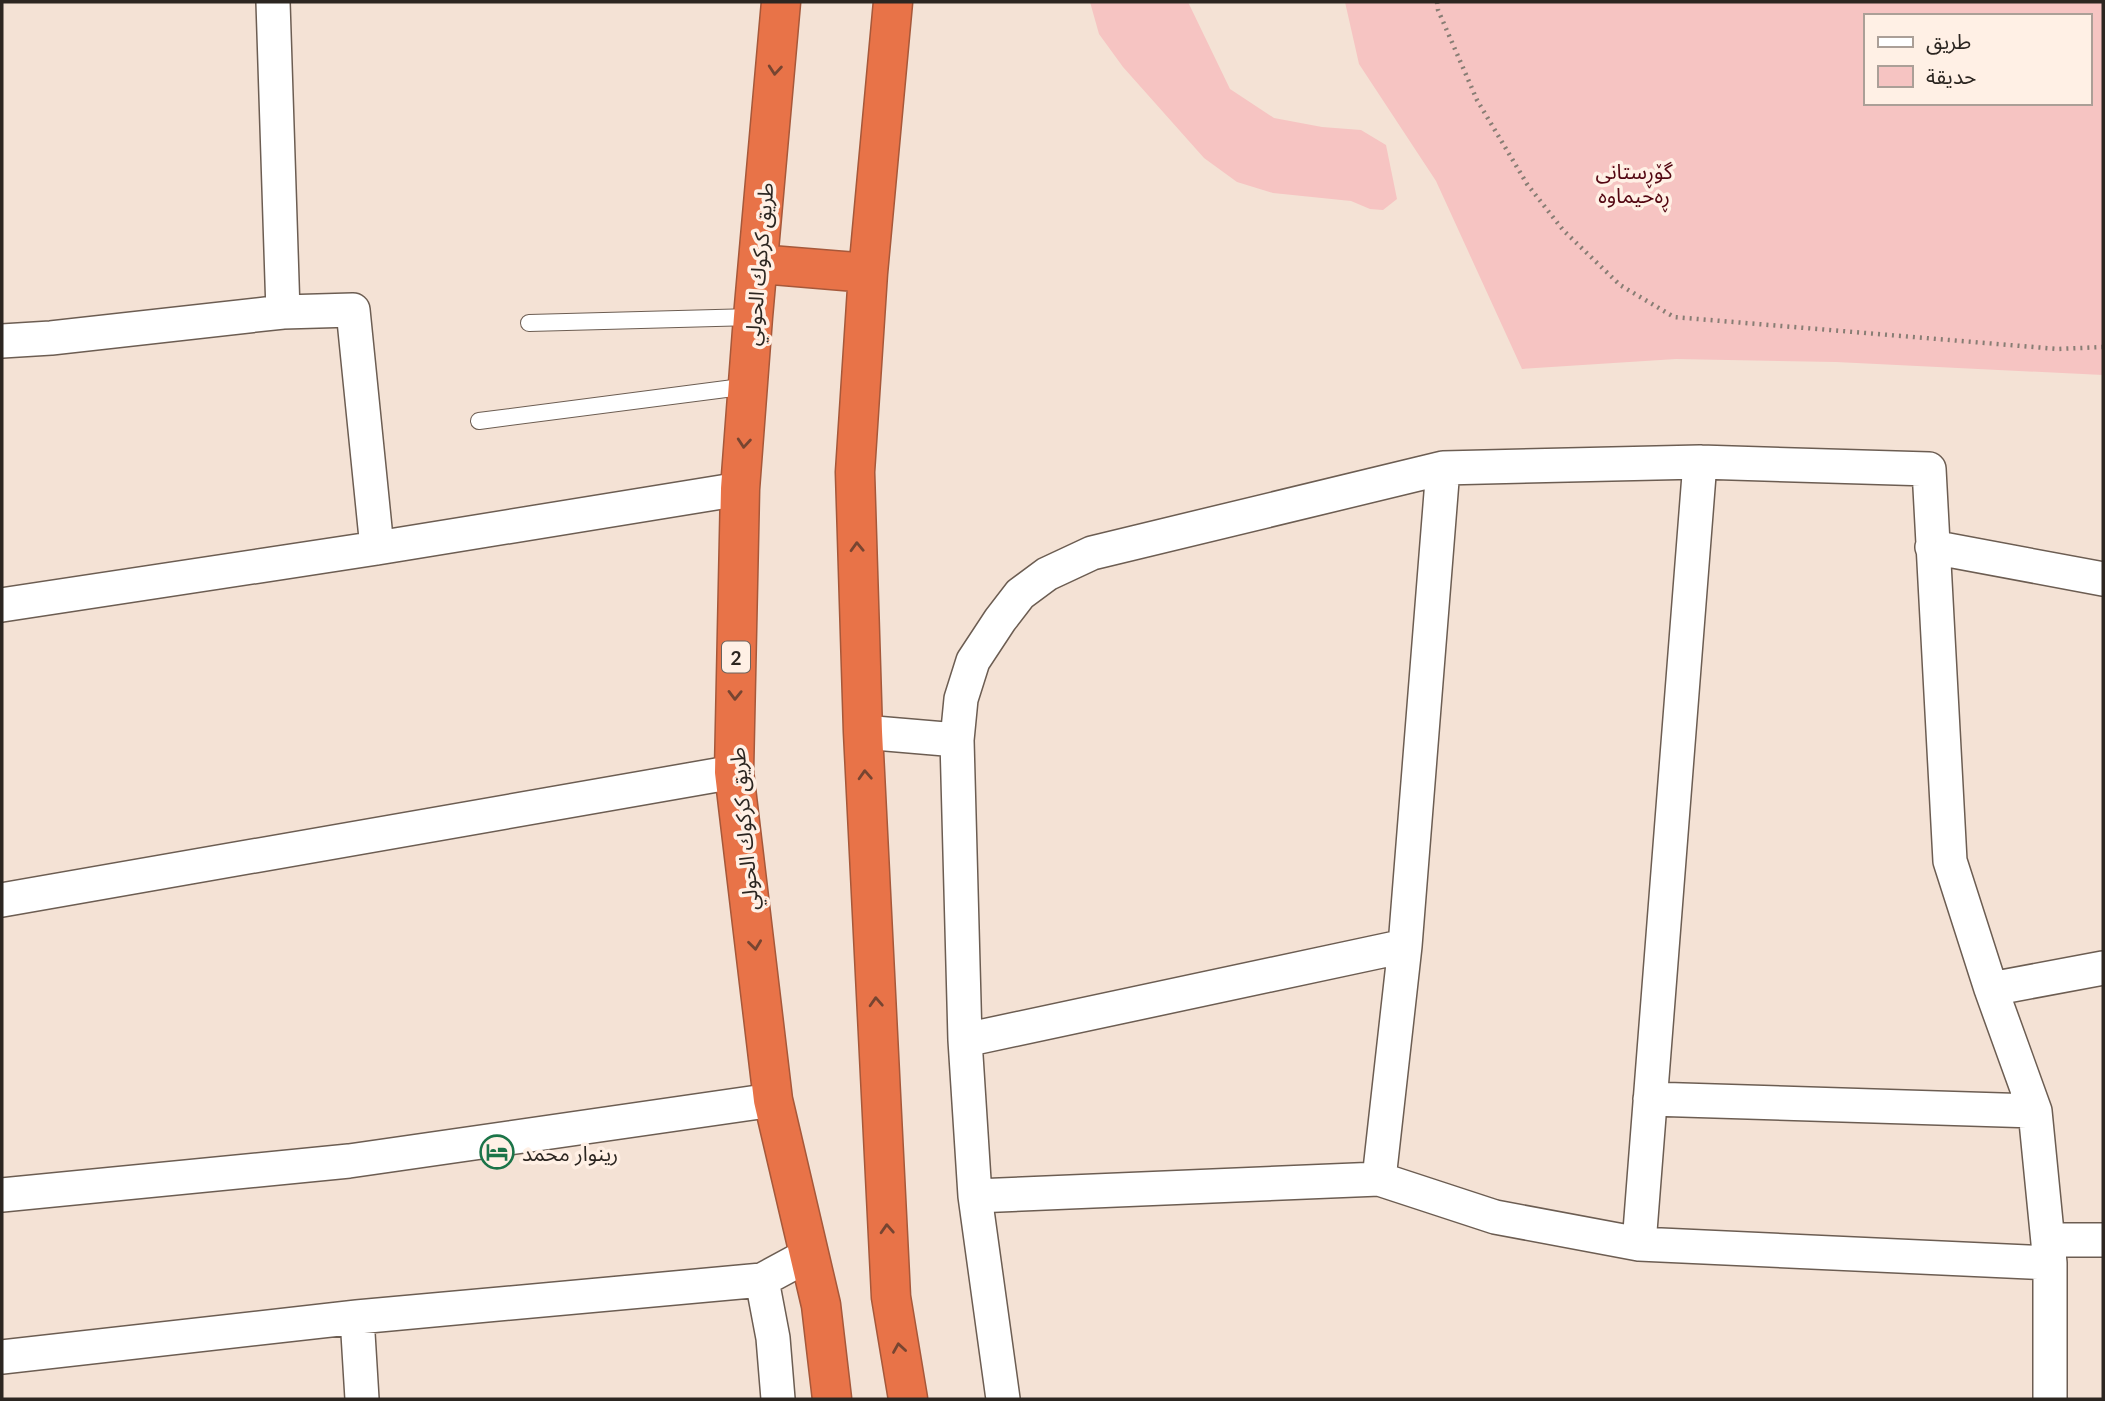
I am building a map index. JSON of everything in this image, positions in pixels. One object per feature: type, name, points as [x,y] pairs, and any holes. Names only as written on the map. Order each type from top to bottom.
[{"type":"highway","name":"طريق كركوك الحولي","points":[[781,2],[752,317],[740,489],[734,772],[773,1100],[821,1306],[832,1399]]},
{"type":"highway","points":[[893,2],[868,273],[855,472],[863,732],[891,1297],[908,1399]]},
{"type":"highway","points":[[758,264],[868,273]]},
{"type":"street","points":[[273,2],[283,312]]},
{"type":"street","points":[[2,341],[283,312],[353,310],[377,548]]},
{"type":"street","points":[[1639,1244],[1700,461]]},
{"type":"street","points":[[1003,1399],[975,1196],[965,1040],[957,740],[961,699],[973,661],[1020,594],[1047,574],[1092,553],[1443,468],[1700,461],[1928,469],[1950,861],[1991,989],[2035,1111],[2049,1251],[2050,1399]]},
{"type":"street","points":[[1379,1179],[1405,946],[1443,468]]},
{"type":"street","points":[[2,606],[740,489]]},
{"type":"street","points":[[1932,547],[2103,579]]},
{"type":"street","points":[[863,732],[957,740]]},
{"type":"street","points":[[2,900],[734,772]]},
{"type":"street","points":[[965,1040],[1405,946]]},
{"type":"street","points":[[1991,989],[2103,968]]},
{"type":"street","points":[[1650,1099],[2035,1111]]},
{"type":"street","points":[[2,1195],[349,1161],[773,1100]]},
{"type":"street","points":[[975,1196],[1379,1179],[1496,1217],[1639,1244],[2049,1251],[2103,1240]]},
{"type":"street","points":[[2,1357],[357,1318],[762,1279],[810,1254]]},
{"type":"street","points":[[762,1279],[774,1338],[778,1399]]},
{"type":"street","points":[[357,1318],[362,1399]]},
{"type":"lane","points":[[529,323],[752,317]]},
{"type":"lane","points":[[479,421],[749,386]]},
{"type":"path","points":[[1437,2],[1476,100],[1527,184],[1563,230],[1620,285],[1674,317],[2057,349],[2103,347]]},
{"type":"green space","points":[[1090,2],[1188,2],[1230,89],[1274,118],[1322,127],[1361,130],[1386,145],[1397,199],[1383,210],[1370,209],[1351,201],[1273,193],[1237,182],[1204,158],[1123,67],[1099,34]]},
{"type":"green space","name":"گۆڕستانی ڕەحیماوە","points":[[1345,2],[2103,2],[2103,375],[1836,362],[1676,359],[1522,369],[1436,181],[1359,64]]},
{"type":"place","name":"رينوار محمد","points":[[497,1152]]}]
